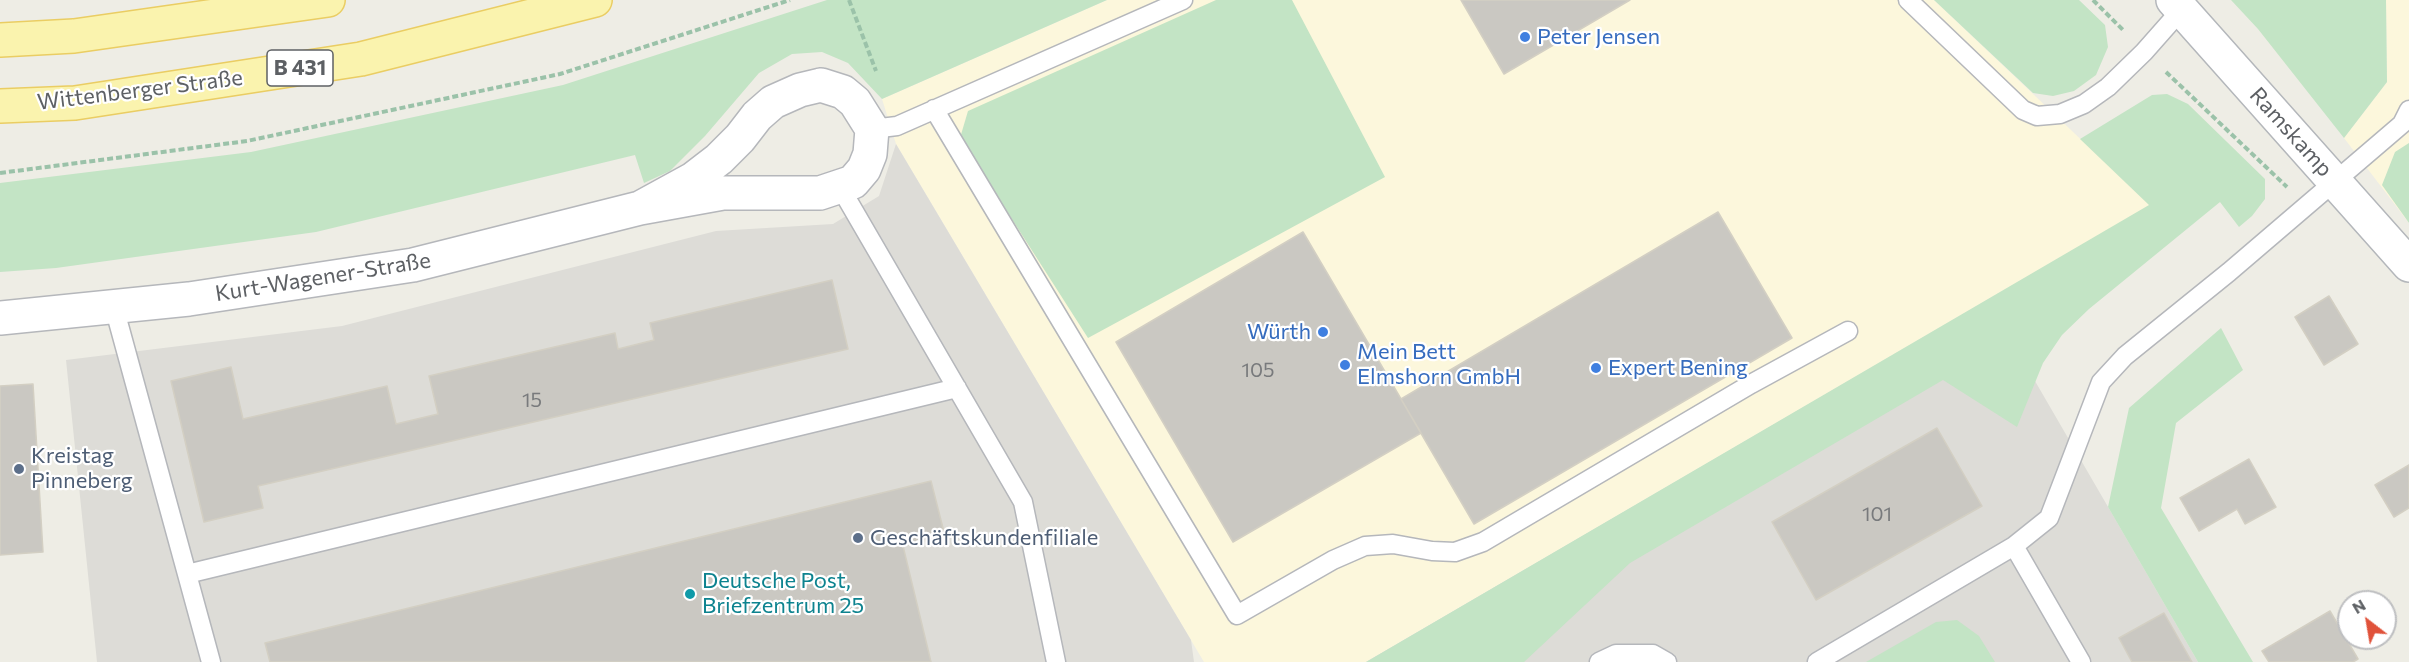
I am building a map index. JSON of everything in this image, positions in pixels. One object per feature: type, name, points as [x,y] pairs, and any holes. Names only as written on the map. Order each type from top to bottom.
[{"type":"main road","points":[[0,40],[74,36],[328,0]]},
{"type":"main road","name":"Wittenberger Straße","points":[[0,106],[75,102],[361,59],[595,0]]},
{"type":"street","name":"Ramskamp","points":[[2178,5],[2409,265]]},
{"type":"street","name":"Kurt-Wagener-Straße","points":[[0,318],[189,299],[413,265],[640,208],[723,192],[820,194],[853,182],[864,169],[870,154],[872,129],[855,102],[843,92],[821,86],[800,90],[773,102],[719,159],[693,178],[640,208]]},
{"type":"lane","points":[[872,129],[897,126],[1183,0]]},
{"type":"lane","points":[[1908,0],[2023,110],[2037,116],[2060,114],[2084,104],[2109,87],[2144,52],[2178,5]]},
{"type":"lane","points":[[934,109],[1237,615],[1333,560],[1365,546],[1393,544],[1432,551],[1455,552],[1483,542],[1751,384],[1848,331]]},
{"type":"lane","points":[[1817,662],[2014,546],[2049,518],[2102,382],[2125,356],[2402,124],[2409,110]]},
{"type":"lane","points":[[840,187],[1023,502],[1056,662]]},
{"type":"lane","points":[[114,307],[211,662]]},
{"type":"lane","points":[[187,574],[957,388]]},
{"type":"lane","points":[[2014,546],[2081,662]]},
{"type":"lane","points":[[1599,662],[1616,654],[1653,654],[1667,662]]},
{"type":"path","points":[[0,173],[248,141],[548,76],[790,0]]},
{"type":"path","points":[[2092,0],[2306,206]]},
{"type":"shaded area","points":[[1107,0],[1934,0],[2150,205],[1366,662],[1204,662],[896,144],[882,99]]},
{"type":"shaded area","points":[[2386,0],[2409,0],[2409,223],[2344,138],[2387,82]]},
{"type":"shaded area","points":[[896,144],[1191,640],[1194,662],[97,662],[66,360],[342,326],[716,231],[833,224],[879,196]]},
{"type":"shaded area","points":[[1988,300],[2198,662],[1366,662]]},
{"type":"green space","points":[[827,0],[1107,0],[882,99],[848,63],[822,52],[792,54],[759,73],[705,136],[670,171],[644,183],[635,155],[316,232],[56,268],[0,272],[0,183],[251,152],[563,85]]},
{"type":"green space","points":[[1216,0],[1292,0],[1385,177],[1088,338],[960,138],[968,111]]},
{"type":"green space","points":[[1934,0],[2079,0],[2105,25],[2108,47],[2096,75],[2074,91],[2053,96],[2033,93]]},
{"type":"green space","points":[[2231,0],[2386,0],[2387,82],[2344,138],[2258,29]]},
{"type":"green space","points":[[2167,94],[2188,104],[2265,179],[2265,199],[2252,216],[2239,227],[2220,202],[2089,309],[2062,335],[2043,363],[2017,427],[1943,380],[1630,563],[1524,662],[1366,662],[2149,205],[2080,139],[2152,95]]},
{"type":"green space","points":[[2409,143],[2409,223],[2382,185],[2395,152]]},
{"type":"green space","points":[[2221,328],[2243,370],[2176,423],[2161,508],[2253,662],[2198,662],[2108,507],[2129,408]]},
{"type":"green space","points":[[1957,620],[1979,636],[1995,662],[1866,662],[1936,622]]},
{"type":"building","name":"Peter Jensen","points":[[1461,0],[1630,0],[1504,74]]},
{"type":"building","name":"Expert Bening","points":[[1718,212],[1792,338],[1474,524],[1401,399]]},
{"type":"building","points":[[1303,232],[1421,433],[1233,542],[1116,342]]},
{"type":"building","points":[[832,280],[848,349],[258,486],[263,508],[204,522],[171,381],[231,367],[243,419],[387,386],[396,424],[438,414],[429,376],[615,333],[618,349],[654,340],[650,323]]},
{"type":"building","points":[[2329,296],[2358,344],[2324,365],[2295,317]]},
{"type":"building","name":"Kreistag Pinneberg","points":[[33,384],[43,552],[0,555],[0,386]]},
{"type":"building","points":[[1937,428],[1982,506],[1816,600],[1772,522]]},
{"type":"building","points":[[2249,459],[2276,507],[2245,524],[2237,509],[2199,531],[2180,498]]},
{"type":"building","points":[[2409,465],[2409,508],[2394,517],[2375,485]]},
{"type":"building","name":"Deutsche Post, Briefzentrum 25","points":[[931,481],[945,536],[903,546],[931,662],[270,662],[265,643]]},
{"type":"building","points":[[2330,611],[2337,623],[2337,650],[2353,650],[2358,659],[2353,662],[2269,662],[2262,651]]},
{"type":"building","points":[[2164,613],[2192,662],[2132,662],[2119,638]]},
{"type":"place","name":"Peter Jensen","points":[[1525,37]]},
{"type":"place","name":"Würth","points":[[1323,332]]},
{"type":"place","name":"Mein Bett Elmshorn GmbH","points":[[1345,365]]},
{"type":"place","name":"Expert Bening","points":[[1596,368]]},
{"type":"place","name":"Kreistag Pinneberg","points":[[19,469]]},
{"type":"place","name":"Geschäftskundenfiliale","points":[[858,538]]},
{"type":"place","name":"Deutsche Post, Briefzentrum 25","points":[[690,594]]}]
